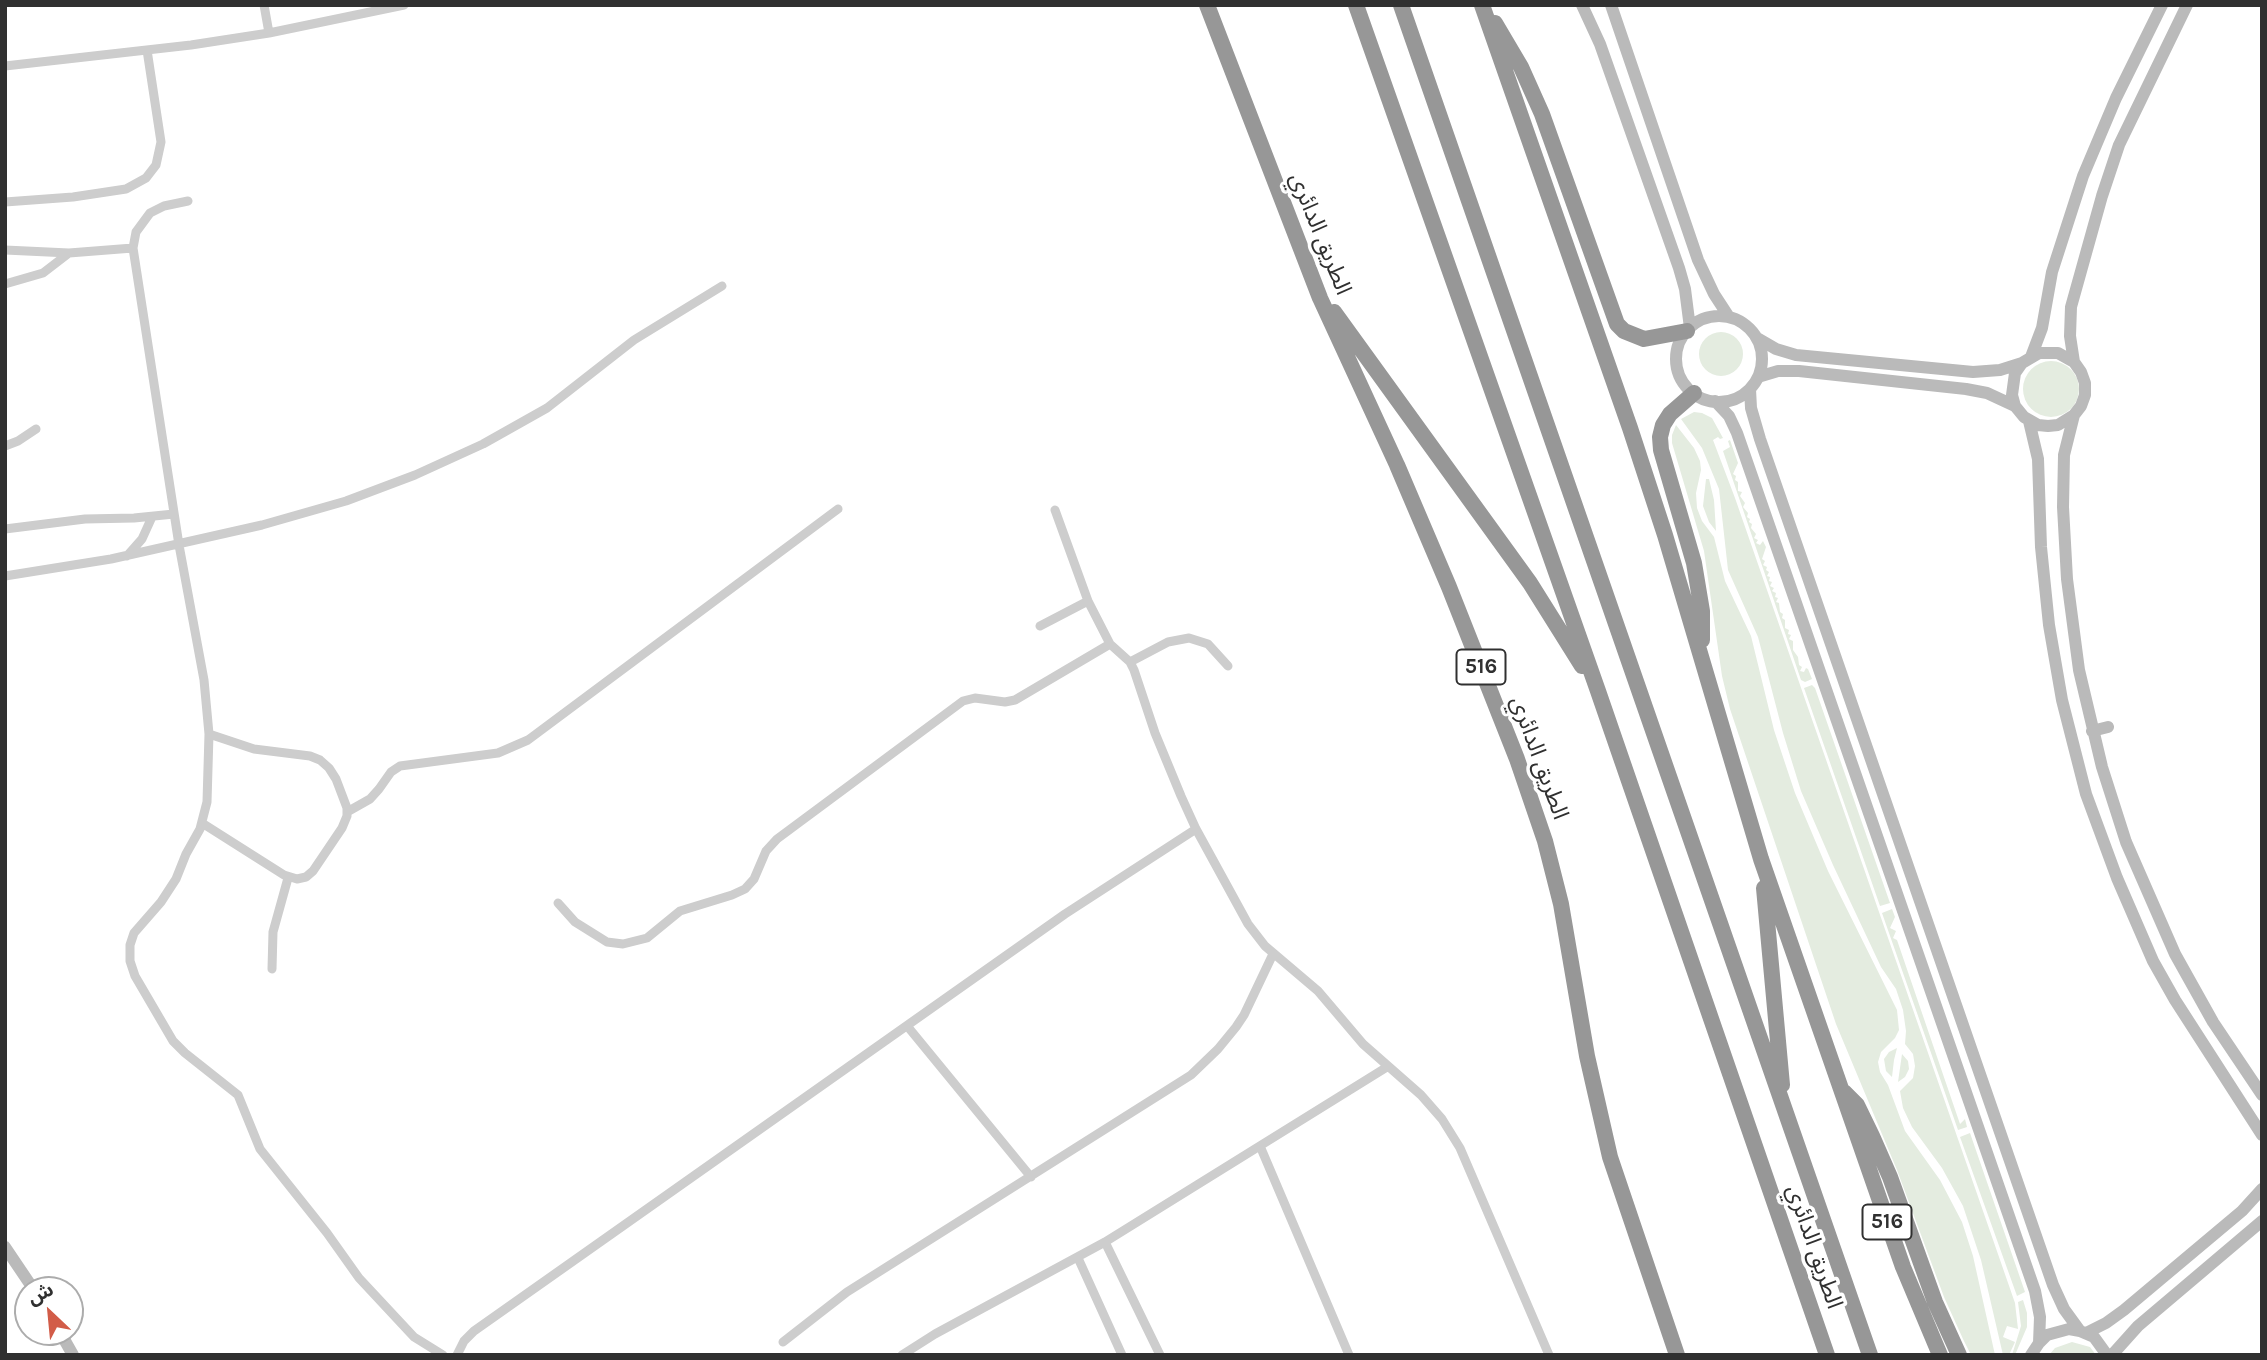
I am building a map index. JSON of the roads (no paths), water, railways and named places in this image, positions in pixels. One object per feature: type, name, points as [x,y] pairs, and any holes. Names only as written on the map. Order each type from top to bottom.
[{"type":"highway","name":"الطريق الدائري","points":[[1207,5],[1320,298],[1397,465],[1517,759],[1534,808],[1565,920],[1587,1056],[1604,1131],[1633,1230],[1677,1355]]},
{"type":"highway","name":"الطريق الدائري","points":[[1356,5],[1598,691],[1827,1355]]},
{"type":"highway","name":"الطريق الدائري","points":[[1401,5],[1870,1355]]},
{"type":"highway","name":"516","points":[[1483,5],[1634,438],[1761,859],[1903,1267],[1940,1355]]},
{"type":"highway","points":[[1483,5],[1509,45],[1532,89],[1617,324],[1624,331],[1644,339],[1688,330]]},
{"type":"highway","name":"516","points":[[1320,298],[1341,321],[1530,583],[1598,691]]},
{"type":"highway","points":[[1693,393],[1670,414],[1660,437],[1661,450],[1699,587],[1702,611],[1701,657]]},
{"type":"highway","name":"516","points":[[1761,859],[1783,1105]]},
{"type":"highway","points":[[1840,1087],[1861,1112],[1890,1177],[1935,1302],[1959,1355]]},
{"type":"street","points":[[264,5],[269,33]]},
{"type":"street","points":[[5,66],[269,33],[404,5]]},
{"type":"street","points":[[1582,5],[1600,44],[1682,277],[1688,330]]},
{"type":"street","points":[[1611,5],[1698,260],[1714,295],[1729,317],[1745,325],[1757,338],[1776,349],[1796,355],[1925,369],[1989,372],[2039,353],[2058,353],[2074,362]]},
{"type":"street","points":[[2015,406],[2012,383],[2044,321],[2052,272],[2083,176],[2116,98],[2162,5]]},
{"type":"street","points":[[2029,421],[2048,426],[2057,425],[2074,415],[2081,406],[2085,383],[2074,362],[2070,336],[2071,307],[2119,145],[2187,5]]},
{"type":"street","points":[[5,202],[73,197],[126,189],[146,177],[159,158],[161,142],[146,50]]},
{"type":"street","points":[[188,201],[164,206],[150,213],[136,232],[133,248],[179,545],[205,680],[209,734],[207,802],[202,823],[169,891],[134,933],[129,953],[132,969],[178,1048],[238,1095],[260,1149],[327,1233],[359,1279],[414,1337],[443,1355]]},
{"type":"street","points":[[5,250],[69,253],[133,248]]},
{"type":"street","points":[[5,284],[43,273],[69,253]]},
{"type":"street","points":[[5,576],[127,556],[262,525],[346,501],[448,461],[547,408],[634,340],[722,286]]},
{"type":"street","points":[[1729,317],[1708,318],[1688,330],[1677,352],[1677,364],[1685,385],[1693,393],[1715,401],[1728,401],[1750,389],[1758,377],[1762,357],[1757,338]]},
{"type":"street","points":[[1758,377],[1778,371],[1799,371],[1987,393],[2015,406],[2029,421],[2038,459],[2041,547],[2051,637],[2062,700],[2086,794],[2129,910],[2153,961],[2180,1010],[2262,1135]]},
{"type":"street","points":[[1750,389],[1756,428],[2053,1286],[2064,1310],[2083,1332],[2100,1344],[2107,1355]]},
{"type":"street","points":[[1715,401],[1729,416],[1737,433],[2035,1291],[2040,1317],[2039,1343]]},
{"type":"street","points":[[2074,415],[2064,455],[2065,544],[2072,621],[2092,732],[2126,842],[2158,919],[2200,999],[2262,1094]]},
{"type":"street","points":[[5,446],[36,429]]},
{"type":"street","points":[[347,812],[370,799],[391,772],[400,766],[498,753],[528,740],[838,509]]},
{"type":"street","points":[[1055,510],[1088,601],[1110,643],[1130,662],[1138,678],[1167,765],[1196,829],[1248,924],[1272,954],[1318,991],[1363,1044],[1422,1095],[1442,1119],[1460,1148],[1549,1355]]},
{"type":"street","points":[[5,529],[85,519],[174,514]]},
{"type":"street","points":[[127,556],[142,539],[152,517]]},
{"type":"street","points":[[1040,626],[1088,601]]},
{"type":"street","points":[[1130,662],[1168,642],[1189,638],[1208,644],[1228,666]]},
{"type":"street","points":[[558,903],[575,922],[607,942],[623,944],[647,938],[680,911],[745,889],[754,879],[766,851],[777,839],[962,701],[975,698],[1005,702],[1015,700],[1110,643]]},
{"type":"street","points":[[2092,732],[2108,727]]},
{"type":"street","points":[[202,823],[288,878],[302,878],[313,871],[342,828],[347,812],[333,773],[320,760],[310,756],[254,749],[209,734]]},
{"type":"street","points":[[457,1355],[474,1331],[1065,914],[1196,829]]},
{"type":"street","points":[[272,969],[273,932],[288,878]]},
{"type":"street","points":[[783,1342],[847,1292],[1176,1086],[1205,1062],[1244,1016],[1272,954]]},
{"type":"street","points":[[908,1027],[1031,1177]]},
{"type":"street","points":[[902,1355],[935,1334],[1105,1242],[1387,1067]]},
{"type":"street","points":[[1260,1146],[1349,1355]]},
{"type":"street","points":[[2031,1355],[2039,1343],[2058,1331],[2083,1332],[2124,1310],[2242,1211],[2262,1189]]},
{"type":"street","points":[[2112,1355],[2138,1326],[2262,1221]]},
{"type":"street","points":[[1105,1242],[1160,1355]]},
{"type":"street","points":[[5,1247],[25,1276]]},
{"type":"street","points":[[1077,1258],[1122,1355]]}]
